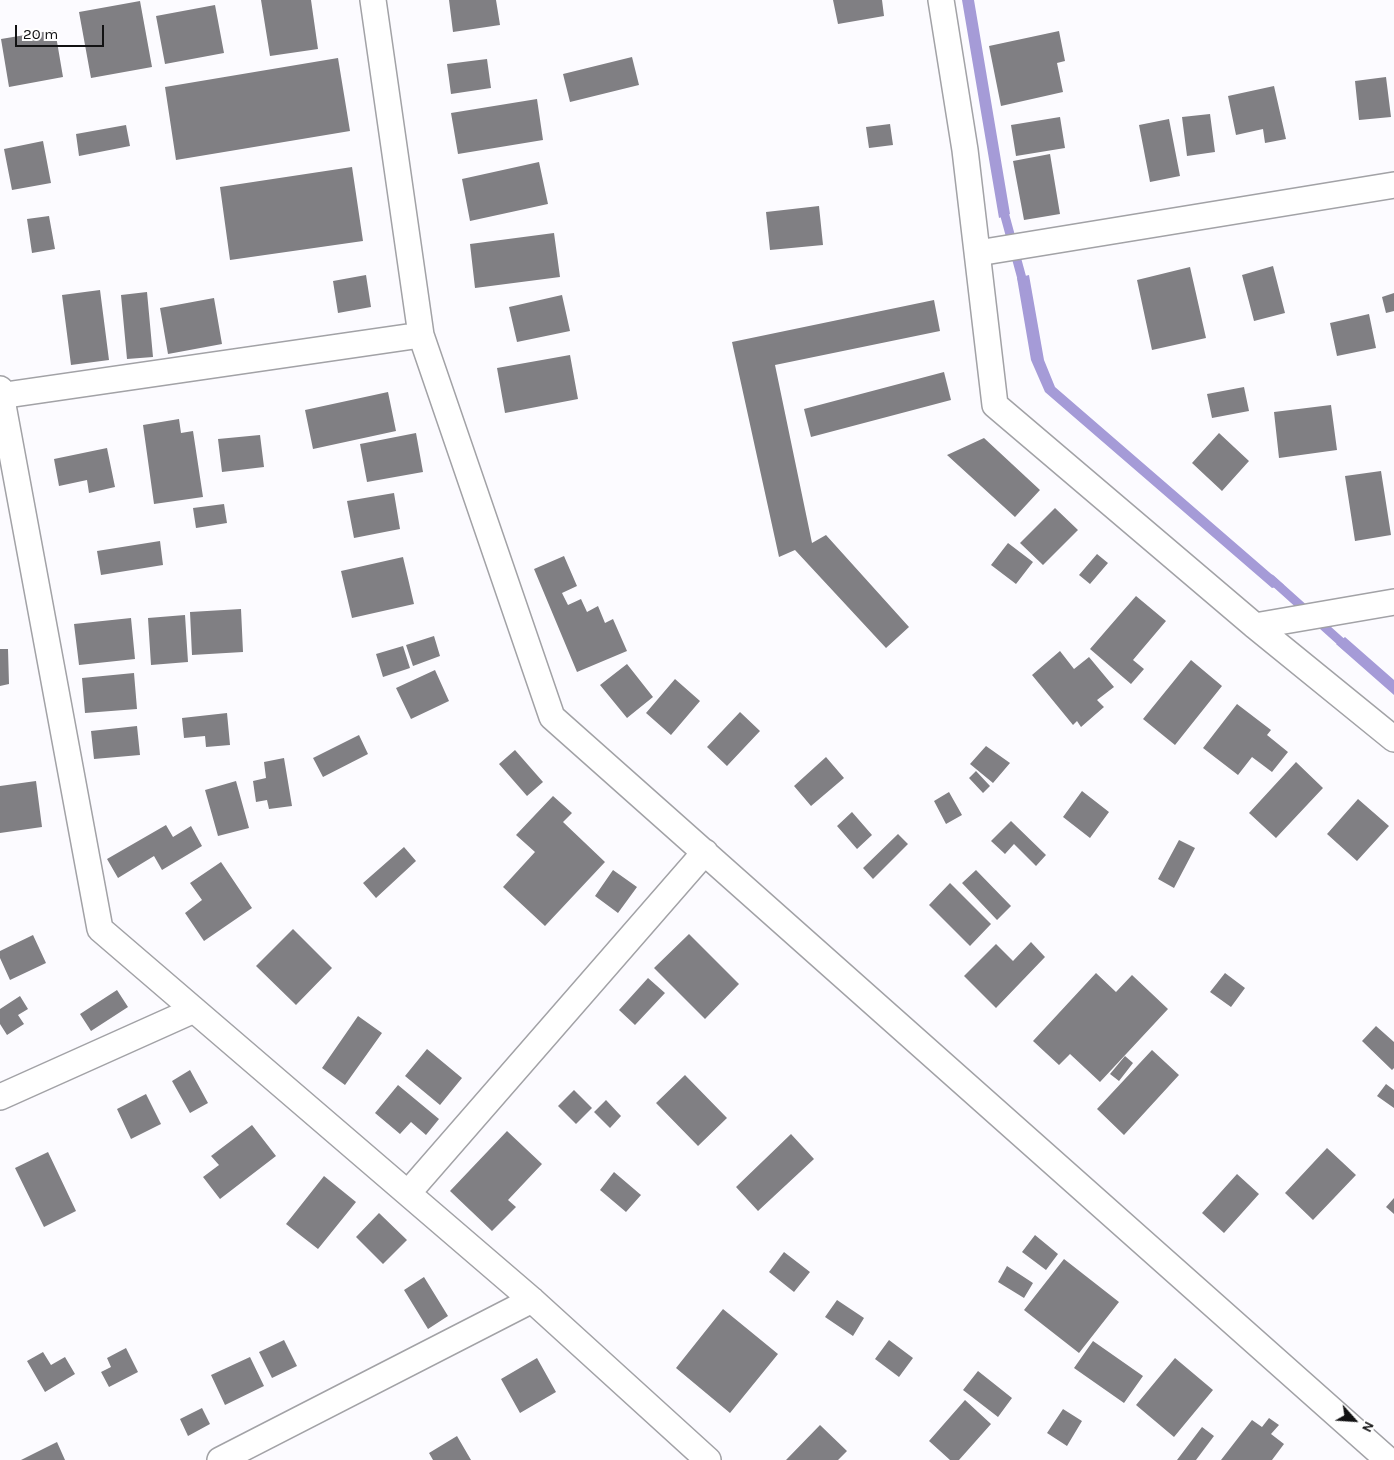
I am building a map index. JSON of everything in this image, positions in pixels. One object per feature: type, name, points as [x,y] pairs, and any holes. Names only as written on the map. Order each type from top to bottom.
[{"type":"street","points":[[372,0],[421,335],[552,717],[1388,1460]]},
{"type":"street","points":[[941,0],[965,150],[995,405],[1255,626],[1394,739]]},
{"type":"street","points":[[978,253],[1394,185]]},
{"type":"street","points":[[421,335],[0,394],[100,929],[532,1300],[708,1460]]},
{"type":"street","points":[[1255,626],[1394,602]]},
{"type":"street","points":[[408,1193],[704,852]]},
{"type":"street","points":[[0,1097],[194,1010]]},
{"type":"street","points":[[220,1460],[532,1300]]},
{"type":"shaded area","points":[[962,0],[974,0],[1010,214],[999,218]]},
{"type":"shaded area","points":[[1029,275],[1044,360],[1055,387],[1284,585],[1272,588],[1045,392],[1031,360],[1017,278]]},
{"type":"shaded area","points":[[1345,637],[1394,680],[1394,695],[1336,644]]},
{"type":"building","points":[[261,0],[311,0],[318,49],[270,56]]},
{"type":"building","points":[[449,0],[496,0],[500,25],[453,32]]},
{"type":"building","points":[[833,0],[882,0],[884,16],[838,24]]},
{"type":"building","points":[[140,1],[152,67],[91,78],[79,12]]},
{"type":"building","points":[[215,5],[224,53],[165,64],[156,16]]},
{"type":"building","points":[[55,30],[63,77],[9,87],[1,39]]},
{"type":"building","points":[[1059,31],[1065,61],[1057,63],[1063,92],[1001,106],[989,46]]},
{"type":"building","points":[[632,57],[639,85],[570,102],[563,74]]},
{"type":"building","points":[[338,58],[350,131],[176,160],[165,87]]},
{"type":"building","points":[[487,59],[491,88],[451,94],[447,64]]},
{"type":"building","points":[[1386,77],[1391,117],[1359,120],[1355,81]]},
{"type":"building","points":[[1274,86],[1286,139],[1265,143],[1263,129],[1236,135],[1228,96]]},
{"type":"building","points":[[537,99],[543,140],[458,154],[451,113]]},
{"type":"building","points":[[1210,114],[1215,152],[1187,156],[1182,117]]},
{"type":"building","points":[[1060,117],[1065,148],[1016,156],[1011,125]]},
{"type":"building","points":[[1169,119],[1180,176],[1150,182],[1139,125]]},
{"type":"building","points":[[890,124],[893,145],[869,148],[866,127]]},
{"type":"building","points":[[126,125],[130,146],[79,156],[76,134]]},
{"type":"building","points":[[43,141],[51,183],[12,190],[4,149]]},
{"type":"building","points":[[1050,154],[1060,214],[1024,220],[1013,161]]},
{"type":"building","points":[[539,162],[548,204],[470,221],[462,179]]},
{"type":"building","points":[[352,167],[363,241],[230,260],[220,187]]},
{"type":"building","points":[[819,206],[823,245],[770,250],[766,212]]},
{"type":"building","points":[[49,216],[55,249],[32,253],[27,219]]},
{"type":"building","points":[[554,233],[560,277],[475,288],[470,244]]},
{"type":"building","points":[[1273,266],[1285,313],[1254,321],[1242,275]]},
{"type":"building","points":[[1190,267],[1206,338],[1152,350],[1137,280]]},
{"type":"building","points":[[366,275],[371,307],[338,313],[333,281]]},
{"type":"building","points":[[100,290],[109,360],[71,365],[62,295]]},
{"type":"building","points":[[147,292],[153,357],[127,359],[121,295]]},
{"type":"building","points":[[1394,293],[1394,311],[1386,313],[1382,297]]},
{"type":"building","points":[[562,295],[570,331],[517,342],[509,307]]},
{"type":"building","points":[[214,298],[222,344],[168,354],[160,308]]},
{"type":"building","points":[[934,300],[940,331],[775,365],[812,543],[826,535],[909,627],[886,648],[795,550],[779,557],[732,342]]},
{"type":"building","points":[[1369,314],[1376,348],[1337,356],[1330,323]]},
{"type":"building","points":[[570,355],[578,399],[505,413],[497,368]]},
{"type":"building","points":[[944,372],[951,400],[811,437],[804,409]]},
{"type":"building","points":[[1244,387],[1249,411],[1212,418],[1207,394]]},
{"type":"building","points":[[388,392],[396,431],[313,449],[305,410]]},
{"type":"building","points":[[1331,405],[1337,450],[1279,458],[1274,412]]},
{"type":"building","points":[[179,419],[181,433],[193,431],[203,497],[154,504],[143,425]]},
{"type":"building","points":[[416,433],[423,472],[367,482],[360,444]]},
{"type":"building","points":[[1219,433],[1249,461],[1222,491],[1192,463]]},
{"type":"building","points":[[260,435],[264,467],[222,472],[218,439]]},
{"type":"building","points":[[984,438],[1040,490],[1015,517],[947,455]]},
{"type":"building","points":[[107,448],[115,487],[89,493],[87,480],[59,486],[54,459]]},
{"type":"building","points":[[1381,471],[1391,535],[1355,541],[1345,476]]},
{"type":"building","points":[[394,493],[400,529],[354,538],[347,501]]},
{"type":"building","points":[[224,504],[227,523],[196,528],[193,508]]},
{"type":"building","points":[[1055,508],[1078,530],[1043,565],[1020,543]]},
{"type":"building","points":[[160,541],[163,565],[101,575],[97,551]]},
{"type":"building","points":[[1008,543],[1033,562],[1016,584],[991,565]]},
{"type":"building","points":[[1097,554],[1108,563],[1090,584],[1079,575]]},
{"type":"building","points":[[564,556],[577,586],[562,593],[568,605],[581,599],[587,612],[598,606],[605,623],[613,619],[627,651],[577,672],[534,569]]},
{"type":"building","points":[[403,557],[414,604],[352,618],[341,571]]},
{"type":"building","points":[[1136,596],[1166,621],[1133,660],[1144,669],[1131,684],[1090,649]]},
{"type":"building","points":[[241,609],[243,652],[192,655],[190,612]]},
{"type":"building","points":[[185,615],[188,662],[151,665],[148,618]]},
{"type":"building","points":[[131,618],[135,659],[79,665],[74,624]]},
{"type":"building","points":[[434,636],[440,656],[413,666],[406,645]]},
{"type":"building","points":[[403,646],[410,668],[383,677],[376,654]]},
{"type":"building","points":[[0,649],[8,649],[9,684],[0,686]]},
{"type":"building","points":[[1060,651],[1074,669],[1089,657],[1114,687],[1097,700],[1104,707],[1081,727],[1077,721],[1073,725],[1032,675]]},
{"type":"building","points":[[1191,660],[1222,686],[1175,745],[1143,719]]},
{"type":"building","points":[[627,664],[653,697],[627,718],[600,685]]},
{"type":"building","points":[[435,670],[449,701],[411,719],[396,688]]},
{"type":"building","points":[[134,673],[137,709],[85,713],[82,678]]},
{"type":"building","points":[[675,679],[700,701],[671,735],[646,713]]},
{"type":"building","points":[[1237,704],[1271,730],[1267,735],[1288,752],[1272,772],[1252,757],[1238,775],[1203,748]]},
{"type":"building","points":[[740,712],[760,731],[727,766],[707,747]]},
{"type":"building","points":[[227,713],[230,745],[206,747],[205,736],[184,738],[182,718]]},
{"type":"building","points":[[137,726],[140,755],[94,759],[91,731]]},
{"type":"building","points":[[359,735],[368,754],[323,777],[313,758]]},
{"type":"building","points":[[986,746],[1010,763],[993,783],[970,764]]},
{"type":"building","points":[[515,750],[543,782],[527,796],[499,764]]},
{"type":"building","points":[[826,757],[844,778],[811,806],[794,786]]},
{"type":"building","points":[[284,758],[292,806],[269,809],[267,800],[256,802],[253,781],[266,778],[264,762]]},
{"type":"building","points":[[1296,762],[1323,788],[1276,838],[1249,813]]},
{"type":"building","points":[[976,771],[990,786],[983,793],[969,778]]},
{"type":"building","points":[[36,781],[42,827],[0,833],[0,786]]},
{"type":"building","points":[[236,781],[249,828],[218,836],[205,790]]},
{"type":"building","points":[[1082,791],[1109,812],[1090,838],[1063,817]]},
{"type":"building","points":[[949,792],[962,815],[946,824],[934,801]]},
{"type":"building","points":[[553,796],[572,813],[563,822],[605,862],[545,926],[503,887],[535,852],[516,835]]},
{"type":"building","points":[[1358,799],[1389,826],[1357,861],[1327,834]]},
{"type":"building","points":[[852,812],[872,835],[857,849],[837,826]]},
{"type":"building","points":[[1011,821],[1046,855],[1036,866],[1014,844],[1005,854],[991,841]]},
{"type":"building","points":[[166,825],[173,837],[191,826],[202,846],[162,870],[154,856],[118,878],[107,859]]},
{"type":"building","points":[[898,834],[908,844],[873,879],[863,868]]},
{"type":"building","points":[[1179,840],[1195,848],[1174,888],[1158,879]]},
{"type":"building","points":[[404,847],[416,861],[376,898],[363,883]]},
{"type":"building","points":[[221,862],[252,908],[204,941],[185,913],[202,900],[190,883]]},
{"type":"building","points":[[613,870],[637,887],[618,913],[595,896]]},
{"type":"building","points":[[976,870],[1011,906],[997,920],[962,883]]},
{"type":"building","points":[[950,883],[991,924],[970,946],[929,905]]},
{"type":"building","points":[[293,929],[332,968],[296,1005],[256,966]]},
{"type":"building","points":[[689,934],[739,984],[705,1019],[654,968]]},
{"type":"building","points":[[33,935],[46,963],[10,980],[0,958],[0,951]]},
{"type":"building","points":[[1031,942],[1045,957],[996,1008],[964,976],[996,944],[1013,961]]},
{"type":"building","points":[[1096,973],[1116,992],[1132,975],[1168,1009],[1100,1082],[1070,1054],[1059,1065],[1033,1041]]},
{"type":"building","points":[[1225,973],[1245,988],[1231,1007],[1210,992]]},
{"type":"building","points":[[648,978],[665,993],[635,1025],[619,1010]]},
{"type":"building","points":[[117,990],[128,1007],[91,1031],[80,1014]]},
{"type":"building","points":[[20,996],[28,1009],[18,1015],[24,1024],[7,1035],[0,1024],[0,1009]]},
{"type":"building","points":[[358,1016],[382,1033],[345,1085],[322,1068]]},
{"type":"building","points":[[1376,1026],[1394,1042],[1394,1068],[1392,1070],[1362,1041]]},
{"type":"building","points":[[427,1049],[462,1078],[440,1105],[405,1076]]},
{"type":"building","points":[[1152,1050],[1179,1075],[1124,1135],[1097,1109]]},
{"type":"building","points":[[1125,1056],[1133,1063],[1119,1081],[1110,1074]]},
{"type":"building","points":[[190,1070],[208,1103],[190,1113],[172,1081]]},
{"type":"building","points":[[685,1075],[727,1118],[698,1146],[656,1103]]},
{"type":"building","points":[[1386,1084],[1394,1090],[1394,1108],[1377,1096]]},
{"type":"building","points":[[398,1085],[439,1119],[426,1135],[411,1122],[400,1134],[375,1113]]},
{"type":"building","points":[[574,1090],[592,1108],[576,1124],[558,1106]]},
{"type":"building","points":[[146,1094],[161,1124],[131,1139],[117,1109]]},
{"type":"building","points":[[606,1100],[621,1116],[610,1128],[594,1112]]},
{"type":"building","points":[[252,1125],[276,1156],[220,1199],[203,1177],[219,1165],[211,1156]]},
{"type":"building","points":[[507,1131],[542,1164],[508,1200],[516,1207],[492,1231],[450,1191]]},
{"type":"building","points":[[791,1134],[814,1159],[758,1211],[736,1187]]},
{"type":"building","points":[[1327,1148],[1356,1175],[1313,1220],[1285,1193]]},
{"type":"building","points":[[48,1152],[76,1211],[44,1227],[15,1168]]},
{"type":"building","points":[[614,1172],[641,1195],[626,1212],[600,1190]]},
{"type":"building","points":[[1237,1174],[1259,1194],[1224,1233],[1202,1213]]},
{"type":"building","points":[[324,1176],[356,1202],[318,1249],[286,1224]]},
{"type":"building","points":[[1394,1198],[1394,1214],[1386,1207]]},
{"type":"building","points":[[379,1213],[407,1240],[383,1264],[356,1237]]},
{"type":"building","points":[[1035,1235],[1058,1254],[1046,1270],[1022,1252]]},
{"type":"building","points":[[784,1252],[810,1272],[794,1292],[769,1272]]},
{"type":"building","points":[[1064,1259],[1119,1302],[1079,1353],[1024,1310]]},
{"type":"building","points":[[1007,1266],[1033,1283],[1024,1298],[998,1282]]},
{"type":"building","points":[[424,1277],[448,1316],[428,1329],[404,1290]]},
{"type":"building","points":[[837,1300],[864,1318],[853,1336],[825,1317]]},
{"type":"building","points":[[723,1309],[778,1354],[730,1413],[676,1368]]},
{"type":"building","points":[[284,1340],[297,1366],[272,1378],[259,1352]]},
{"type":"building","points":[[889,1340],[913,1358],[899,1377],[875,1359]]},
{"type":"building","points":[[1093,1341],[1143,1376],[1124,1403],[1074,1368]]},
{"type":"building","points":[[126,1348],[138,1372],[109,1387],[101,1372],[111,1367],[107,1358]]},
{"type":"building","points":[[43,1352],[51,1365],[65,1357],[75,1374],[45,1392],[27,1361]]},
{"type":"building","points":[[250,1357],[264,1386],[225,1405],[211,1375]]},
{"type":"building","points":[[537,1358],[556,1392],[520,1413],[501,1379]]},
{"type":"building","points":[[1175,1358],[1213,1390],[1174,1437],[1136,1405]]},
{"type":"building","points":[[978,1371],[1012,1398],[998,1417],[963,1390]]},
{"type":"building","points":[[965,1400],[991,1424],[959,1460],[950,1460],[929,1441]]},
{"type":"building","points":[[202,1408],[210,1424],[188,1436],[180,1419]]},
{"type":"building","points":[[1063,1409],[1082,1421],[1067,1446],[1047,1433]]},
{"type":"building","points":[[1269,1418],[1279,1425],[1271,1434],[1284,1444],[1272,1460],[1221,1460],[1252,1420],[1262,1427]]},
{"type":"building","points":[[820,1425],[847,1451],[838,1460],[786,1460]]},
{"type":"building","points":[[1202,1427],[1214,1436],[1196,1460],[1177,1460]]},
{"type":"building","points":[[457,1436],[471,1460],[433,1460],[429,1453]]},
{"type":"building","points":[[57,1442],[65,1460],[21,1460]]},
{"type":"waterway","points":[[1002,205],[1024,286]]},
{"type":"waterway","points":[[1271,579],[1349,649]]}]
